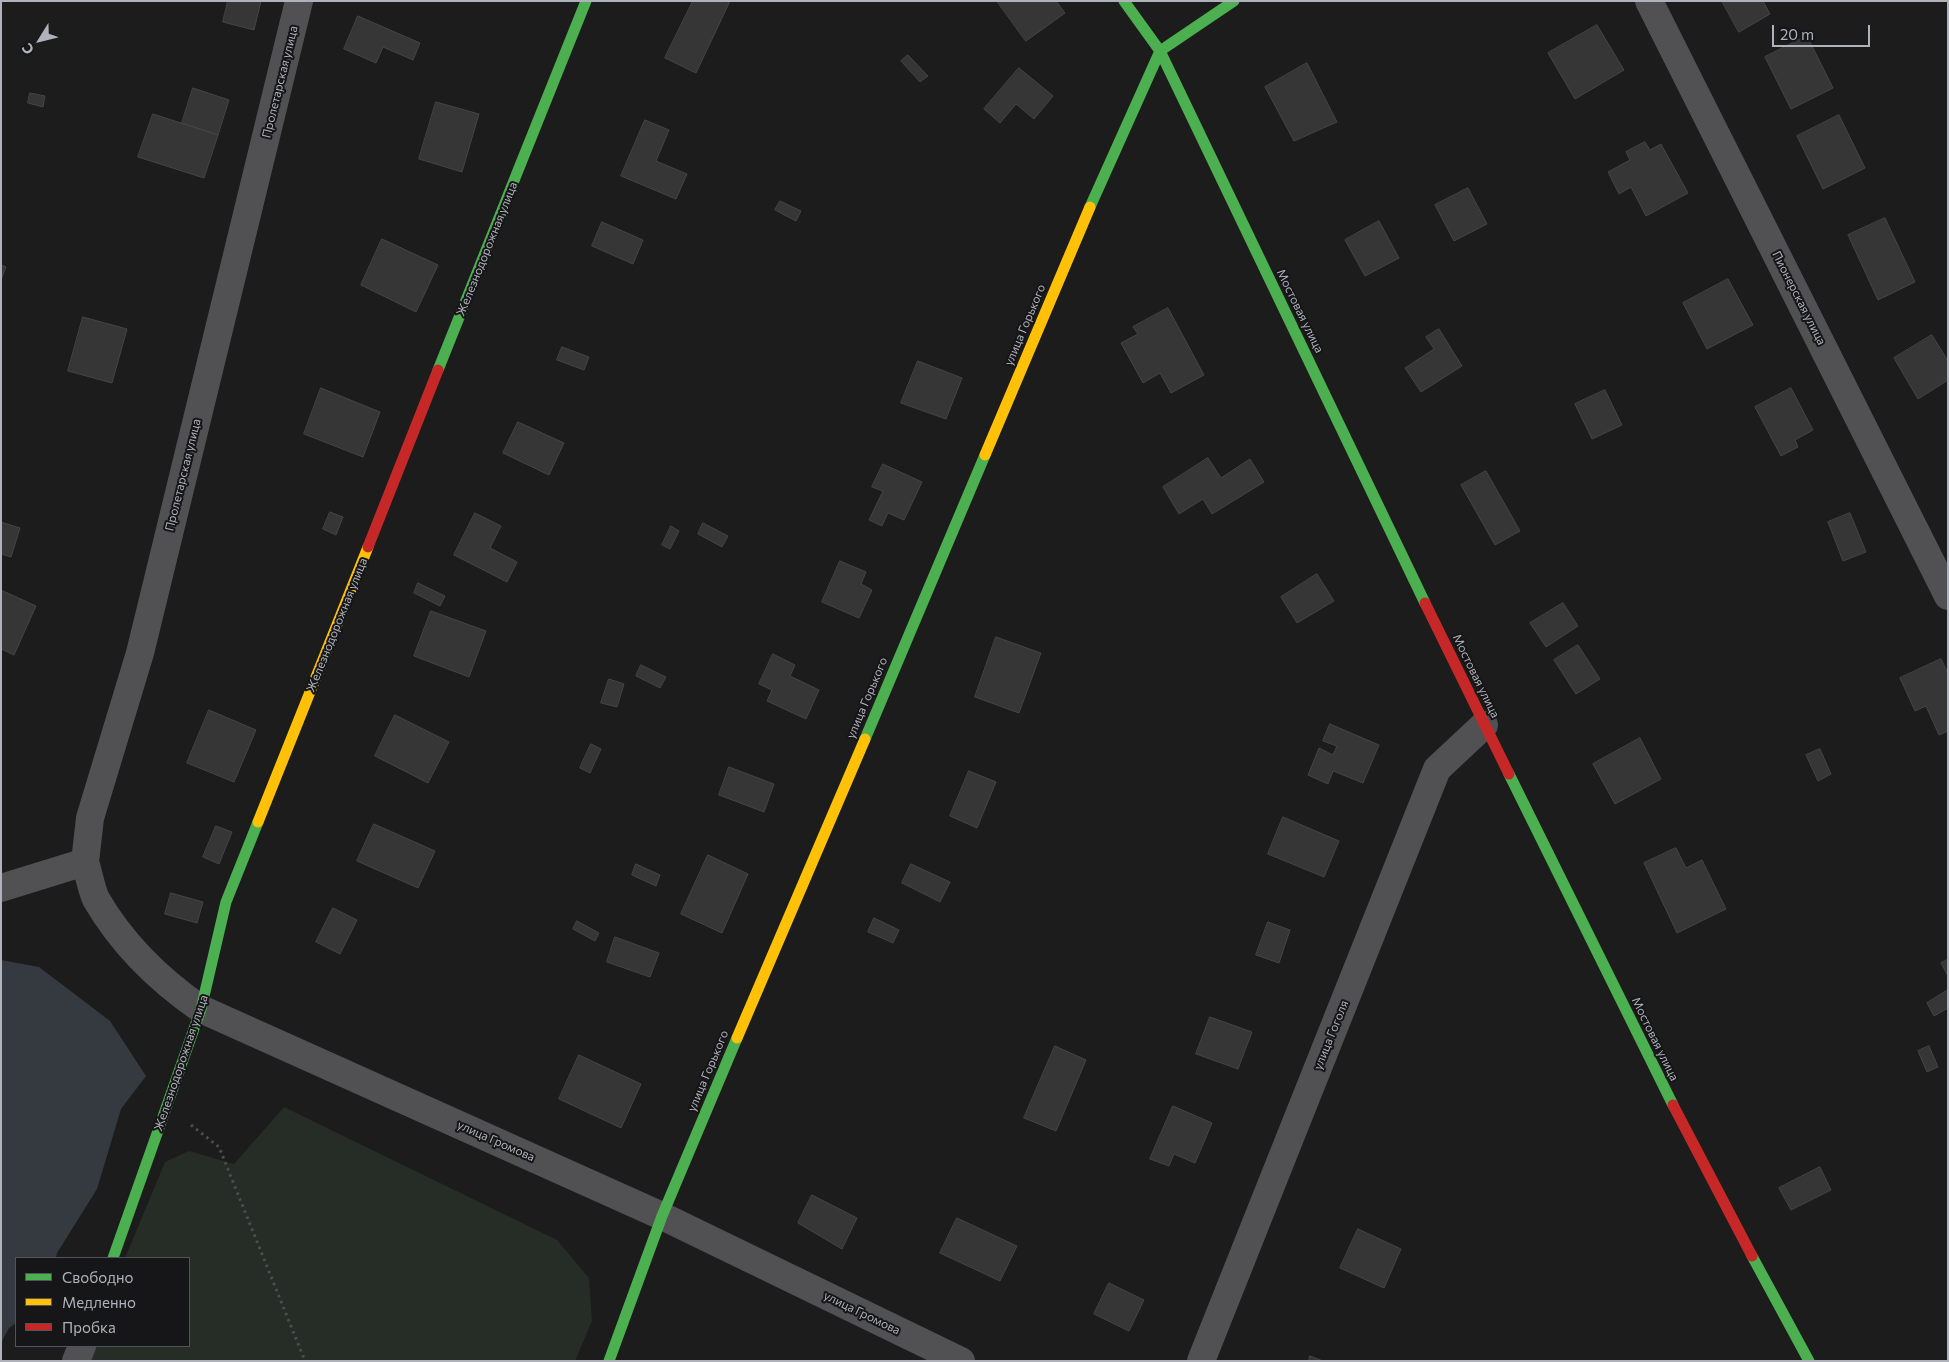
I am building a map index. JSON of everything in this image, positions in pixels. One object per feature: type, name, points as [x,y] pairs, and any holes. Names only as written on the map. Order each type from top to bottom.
[{"type":"street","name":"Пролетарская улица","points":[[85,862],[90,818],[140,653],[299,1]]},
{"type":"street","name":"Железнодорожная улица","points":[[113,1257],[201,1009],[226,902],[586,1]]},
{"type":"street","name":"Мостовая улица","points":[[1124,1],[1160,50],[1484,725],[1710,1178],[1809,1361]]},
{"type":"street","points":[[1160,50],[1234,1]]},
{"type":"street","name":"Пионерская улица","points":[[1649,1],[1948,596]]},
{"type":"street","name":"улица Горького","points":[[609,1361],[662,1216],[1088,212],[1160,50]]},
{"type":"street","name":"улица Гоголя","points":[[1201,1361],[1437,769],[1484,725]]},
{"type":"street","points":[[1,888],[85,862]]},
{"type":"street","name":"улица Громова","points":[[85,862],[96,897],[130,947],[169,987],[201,1009],[662,1216],[961,1361]]},
{"type":"street","points":[[76,1361],[82,1347]]},
{"type":"path","points":[[167,1106],[219,1147],[305,1361]]},
{"type":"shaded area","points":[[1,960],[39,967],[110,1021],[146,1076],[121,1109],[97,1189],[56,1257],[15,1257],[15,1324],[9,1328],[1,1343]]},
{"type":"shaded area","points":[[284,1107],[557,1240],[589,1278],[592,1321],[575,1361],[83,1361],[89,1347],[190,1347],[190,1257],[125,1257],[165,1162],[189,1151],[234,1164]]},
{"type":"building","points":[[228,1],[261,1],[254,30],[223,22]]},
{"type":"building","points":[[693,1],[730,1],[696,73],[665,58]]},
{"type":"building","points":[[997,1],[1056,1],[1065,13],[1026,41]]},
{"type":"building","points":[[1722,1],[1763,1],[1770,14],[1739,32]]},
{"type":"building","points":[[358,16],[420,43],[413,60],[383,47],[376,63],[344,49]]},
{"type":"building","points":[[1597,25],[1624,70],[1575,99],[1548,53]]},
{"type":"building","points":[[1807,36],[1833,88],[1791,109],[1765,57]]},
{"type":"building","points":[[908,55],[928,76],[920,82],[901,61]]},
{"type":"building","points":[[1307,63],[1337,122],[1294,141],[1265,87]]},
{"type":"building","points":[[1019,68],[1053,96],[1034,119],[1016,104],[1000,123],[984,109]]},
{"type":"building","points":[[193,88],[229,100],[218,135],[182,123]]},
{"type":"building","points":[[30,93],[45,96],[43,107],[28,103]]},
{"type":"building","points":[[436,102],[479,114],[462,172],[419,159]]},
{"type":"building","points":[[153,114],[218,135],[204,178],[138,157]]},
{"type":"building","points":[[1839,115],[1865,168],[1823,189],[1797,136]]},
{"type":"building","points":[[645,120],[669,130],[656,161],[687,174],[676,199],[621,176]]},
{"type":"building","points":[[1645,142],[1650,150],[1661,144],[1688,193],[1646,216],[1631,187],[1619,194],[1608,172],[1630,160],[1626,152]]},
{"type":"building","points":[[1468,188],[1487,224],[1454,241],[1435,205]]},
{"type":"building","points":[[780,201],[801,211],[796,221],[775,210]]},
{"type":"building","points":[[1885,218],[1915,282],[1878,300],[1848,235]]},
{"type":"building","points":[[1379,221],[1399,258],[1365,276],[1345,240]]},
{"type":"building","points":[[602,222],[643,240],[633,264],[592,246]]},
{"type":"building","points":[[382,239],[438,265],[416,312],[361,285]]},
{"type":"building","points":[[1,265],[6,267],[1,280]]},
{"type":"building","points":[[1728,279],[1753,325],[1707,349],[1683,303]]},
{"type":"building","points":[[1168,308],[1204,375],[1171,393],[1160,373],[1143,383],[1121,343],[1138,334],[1133,327]]},
{"type":"building","points":[[83,317],[127,329],[112,383],[68,371]]},
{"type":"building","points":[[1439,329],[1462,366],[1421,392],[1405,368],[1434,349],[1426,337]]},
{"type":"building","points":[[1932,335],[1948,361],[1948,380],[1918,399],[1894,358]]},
{"type":"building","points":[[562,347],[589,357],[584,370],[557,360]]},
{"type":"building","points":[[918,361],[962,378],[946,419],[901,403]]},
{"type":"building","points":[[321,388],[380,412],[363,457],[304,434]]},
{"type":"building","points":[[1791,388],[1813,430],[1795,440],[1798,447],[1781,456],[1755,407]]},
{"type":"building","points":[[1605,390],[1622,425],[1592,439],[1575,404]]},
{"type":"building","points":[[518,422],[564,443],[549,475],[503,453]]},
{"type":"building","points":[[1208,458],[1221,478],[1250,459],[1264,482],[1212,514],[1203,499],[1179,514],[1163,487]]},
{"type":"building","points":[[883,464],[922,482],[904,520],[888,513],[882,526],[869,520],[883,491],[872,487]]},
{"type":"building","points":[[1486,471],[1520,531],[1495,545],[1461,485]]},
{"type":"building","points":[[330,512],[343,517],[336,535],[323,529]]},
{"type":"building","points":[[475,513],[501,526],[490,548],[517,562],[507,582],[454,555]]},
{"type":"building","points":[[1850,513],[1866,552],[1843,561],[1828,522]]},
{"type":"building","points":[[1,522],[20,528],[11,557],[1,554]]},
{"type":"building","points":[[703,523],[728,536],[722,547],[698,534]]},
{"type":"building","points":[[671,526],[679,531],[670,549],[662,545]]},
{"type":"building","points":[[840,561],[866,572],[861,584],[872,590],[859,618],[822,602]]},
{"type":"building","points":[[1317,574],[1334,601],[1297,623],[1281,597]]},
{"type":"building","points":[[418,583],[445,596],[440,606],[414,593]]},
{"type":"building","points":[[1,590],[36,606],[14,655],[1,649]]},
{"type":"building","points":[[1563,603],[1578,626],[1546,647],[1530,623]]},
{"type":"building","points":[[431,611],[486,631],[469,677],[414,656]]},
{"type":"building","points":[[996,637],[1041,653],[1019,713],[975,697]]},
{"type":"building","points":[[1578,645],[1600,679],[1576,694],[1554,660]]},
{"type":"building","points":[[773,654],[795,665],[790,676],[819,690],[806,719],[767,701],[772,690],[759,684]]},
{"type":"building","points":[[1941,659],[1948,673],[1948,731],[1939,735],[1926,706],[1915,711],[1900,678]]},
{"type":"building","points":[[641,665],[666,677],[660,688],[636,676]]},
{"type":"building","points":[[609,679],[624,684],[617,707],[601,703]]},
{"type":"building","points":[[209,710],[256,730],[234,782],[187,763]]},
{"type":"building","points":[[395,715],[449,742],[428,783],[375,756]]},
{"type":"building","points":[[1330,724],[1379,745],[1363,783],[1333,771],[1328,784],[1308,775],[1319,748],[1333,755],[1337,746],[1323,741]]},
{"type":"building","points":[[1640,738],[1661,779],[1615,804],[1593,764]]},
{"type":"building","points":[[591,744],[601,749],[590,773],[580,768]]},
{"type":"building","points":[[1820,749],[1831,774],[1818,781],[1806,755]]},
{"type":"building","points":[[729,767],[774,784],[764,812],[719,795]]},
{"type":"building","points":[[969,771],[996,782],[977,828],[950,816]]},
{"type":"building","points":[[1283,817],[1339,841],[1324,877],[1268,854]]},
{"type":"building","points":[[374,824],[435,851],[418,888],[357,861]]},
{"type":"building","points":[[216,826],[232,832],[219,864],[203,857]]},
{"type":"building","points":[[1676,848],[1686,868],[1702,860],[1726,909],[1677,933],[1644,863]]},
{"type":"building","points":[[708,855],[748,874],[722,933],[681,914]]},
{"type":"building","points":[[636,864],[660,875],[656,886],[632,875]]},
{"type":"building","points":[[911,864],[950,882],[940,902],[902,883]]},
{"type":"building","points":[[171,893],[203,902],[197,923],[165,914]]},
{"type":"building","points":[[333,908],[357,920],[340,954],[316,942]]},
{"type":"building","points":[[874,918],[899,930],[893,943],[868,932]]},
{"type":"building","points":[[577,921],[599,933],[595,941],[573,929]]},
{"type":"building","points":[[1268,922],[1290,930],[1279,963],[1256,955]]},
{"type":"building","points":[[615,937],[659,953],[650,977],[607,962]]},
{"type":"building","points":[[1947,960],[1948,962],[1948,976],[1941,963]]},
{"type":"building","points":[[1948,990],[1948,1008],[1934,1016],[1927,1003]]},
{"type":"building","points":[[1210,1017],[1252,1032],[1238,1069],[1196,1054]]},
{"type":"building","points":[[1055,1046],[1086,1060],[1056,1131],[1024,1118]]},
{"type":"building","points":[[1929,1046],[1938,1067],[1927,1072],[1918,1051]]},
{"type":"building","points":[[579,1055],[641,1084],[621,1128],[559,1099]]},
{"type":"building","points":[[1173,1106],[1212,1123],[1195,1163],[1174,1154],[1169,1166],[1150,1159]]},
{"type":"building","points":[[1820,1167],[1831,1190],[1791,1210],[1779,1188]]},
{"type":"building","points":[[812,1195],[857,1218],[842,1249],[798,1223]]},
{"type":"building","points":[[957,1218],[1017,1246],[1000,1281],[940,1253]]},
{"type":"building","points":[[1358,1229],[1401,1249],[1384,1288],[1340,1268]]},
{"type":"building","points":[[1109,1283],[1144,1300],[1129,1331],[1094,1314]]},
{"type":"building","points":[[1310,1356],[1323,1361],[1309,1361]]},
{"type":"traffic: fast","points":[[438,370],[586,1]]},
{"type":"traffic: fast","points":[[1124,1],[1160,51],[1425,603]]},
{"type":"traffic: fast","points":[[1090,207],[1160,51],[1234,1]]},
{"type":"traffic: fast","points":[[865,739],[985,455]]},
{"type":"traffic: fast","points":[[1509,774],[1673,1105]]},
{"type":"traffic: fast","points":[[113,1257],[201,1009],[226,902],[258,822]]},
{"type":"traffic: fast","points":[[609,1361],[662,1216],[737,1038]]},
{"type":"traffic: fast","points":[[1752,1256],[1809,1361]]},
{"type":"traffic: slow","points":[[985,455],[1090,207]]},
{"type":"traffic: slow","points":[[258,822],[368,547]]},
{"type":"traffic: slow","points":[[737,1038],[865,739]]},
{"type":"traffic: jam","points":[[368,547],[438,370]]},
{"type":"traffic: jam","points":[[1425,603],[1509,774]]},
{"type":"traffic: jam","points":[[1673,1105],[1752,1256]]}]
